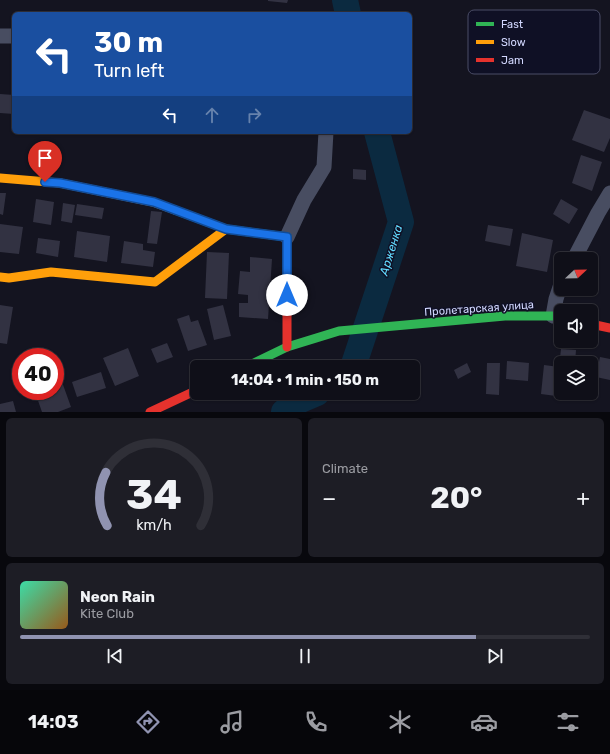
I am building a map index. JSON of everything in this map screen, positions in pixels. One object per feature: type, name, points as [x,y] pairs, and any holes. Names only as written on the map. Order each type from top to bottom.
[{"type":"street","points":[[0,36],[12,36]]},
{"type":"street","points":[[287,348],[287,237],[304,200],[324,167],[326,134]]},
{"type":"street","points":[[0,178],[60,183],[154,202],[226,229],[287,237]]},
{"type":"street","points":[[578,252],[610,193]]},
{"type":"street","points":[[0,277],[9,278],[51,272],[155,282],[226,229]]},
{"type":"street","name":"Пролетарская улица","points":[[261,360],[287,348],[339,331],[505,316],[554,317]]},
{"type":"street","points":[[598,325],[610,328]]},
{"type":"street","points":[[150,412],[190,393]]},
{"type":"building","points":[[268,0],[288,0],[287,3]]},
{"type":"building","points":[[0,94],[12,95],[12,114],[0,113]]},
{"type":"building","points":[[584,110],[610,119],[610,138],[604,152],[572,140]]},
{"type":"building","points":[[581,155],[602,162],[592,191],[572,183]]},
{"type":"building","points":[[353,169],[366,170],[366,180],[353,179]]},
{"type":"building","points":[[0,193],[6,193],[3,215],[0,214]]},
{"type":"building","points":[[36,199],[54,202],[51,225],[33,222]]},
{"type":"building","points":[[561,199],[578,209],[569,224],[553,214]]},
{"type":"building","points":[[63,203],[75,205],[72,223],[61,221]]},
{"type":"building","points":[[77,204],[104,208],[102,219],[75,215]]},
{"type":"building","points":[[151,211],[162,212],[157,244],[147,243]]},
{"type":"building","points":[[0,224],[23,227],[19,254],[0,252]]},
{"type":"building","points":[[488,225],[513,229],[510,246],[485,241]]},
{"type":"building","points":[[77,231],[110,236],[107,262],[74,257]]},
{"type":"building","points":[[522,233],[553,240],[547,272],[516,266]]},
{"type":"building","points":[[38,238],[60,241],[58,257],[36,253]]},
{"type":"building","points":[[124,241],[143,244],[143,250],[155,252],[153,267],[121,263]]},
{"type":"building","points":[[207,252],[229,253],[227,299],[205,298]]},
{"type":"building","points":[[250,257],[272,259],[268,319],[239,317],[239,303],[248,303],[248,295],[238,294],[240,271],[250,272]]},
{"type":"building","points":[[0,305],[13,307],[7,344],[0,343]]},
{"type":"building","points":[[223,305],[231,336],[214,340],[207,309]]},
{"type":"building","points":[[189,315],[191,322],[198,320],[207,345],[188,351],[177,319]]},
{"type":"building","points":[[167,343],[173,357],[157,363],[151,349]]},
{"type":"building","points":[[128,348],[139,376],[115,386],[103,358]]},
{"type":"building","points":[[561,349],[576,350],[576,356],[560,356]]},
{"type":"building","points":[[600,357],[610,359],[610,380],[598,377]]},
{"type":"building","points":[[507,361],[529,363],[528,381],[506,379]]},
{"type":"building","points":[[467,363],[471,372],[458,379],[454,370]]},
{"type":"building","points":[[487,363],[500,363],[499,395],[486,394]]},
{"type":"building","points":[[544,365],[554,366],[554,396],[541,394]]},
{"type":"building","points":[[101,372],[106,388],[77,397],[72,382]]},
{"type":"building","points":[[64,388],[71,407],[58,412],[42,412],[38,400],[64,400]]},
{"type":"building","points":[[13,401],[16,412],[0,412],[0,404]]},
{"type":"waterway","name":"Арженка","points":[[345,0],[348,12]]},
{"type":"waterway","name":"Арженка","points":[[355,360],[401,222],[378,134]]},
{"type":"waterway","name":"Арженка","points":[[284,412],[301,400]]},
{"type":"traffic: fast","points":[[175,210],[226,229],[287,237],[287,273]]},
{"type":"traffic: fast","points":[[260,360],[287,347],[339,331],[505,316],[554,316]]},
{"type":"traffic: slow","points":[[0,178],[60,183],[153,202],[175,210]]},
{"type":"traffic: slow","points":[[0,277],[9,278],[51,272],[155,282],[226,229]]},
{"type":"traffic: jam","points":[[287,273],[287,347]]},
{"type":"traffic: jam","points":[[598,325],[610,328]]},
{"type":"traffic: jam","points":[[150,412],[190,393]]},
{"type":"route","points":[[45,182],[60,183],[154,202],[226,229],[287,237],[287,295]]}]
